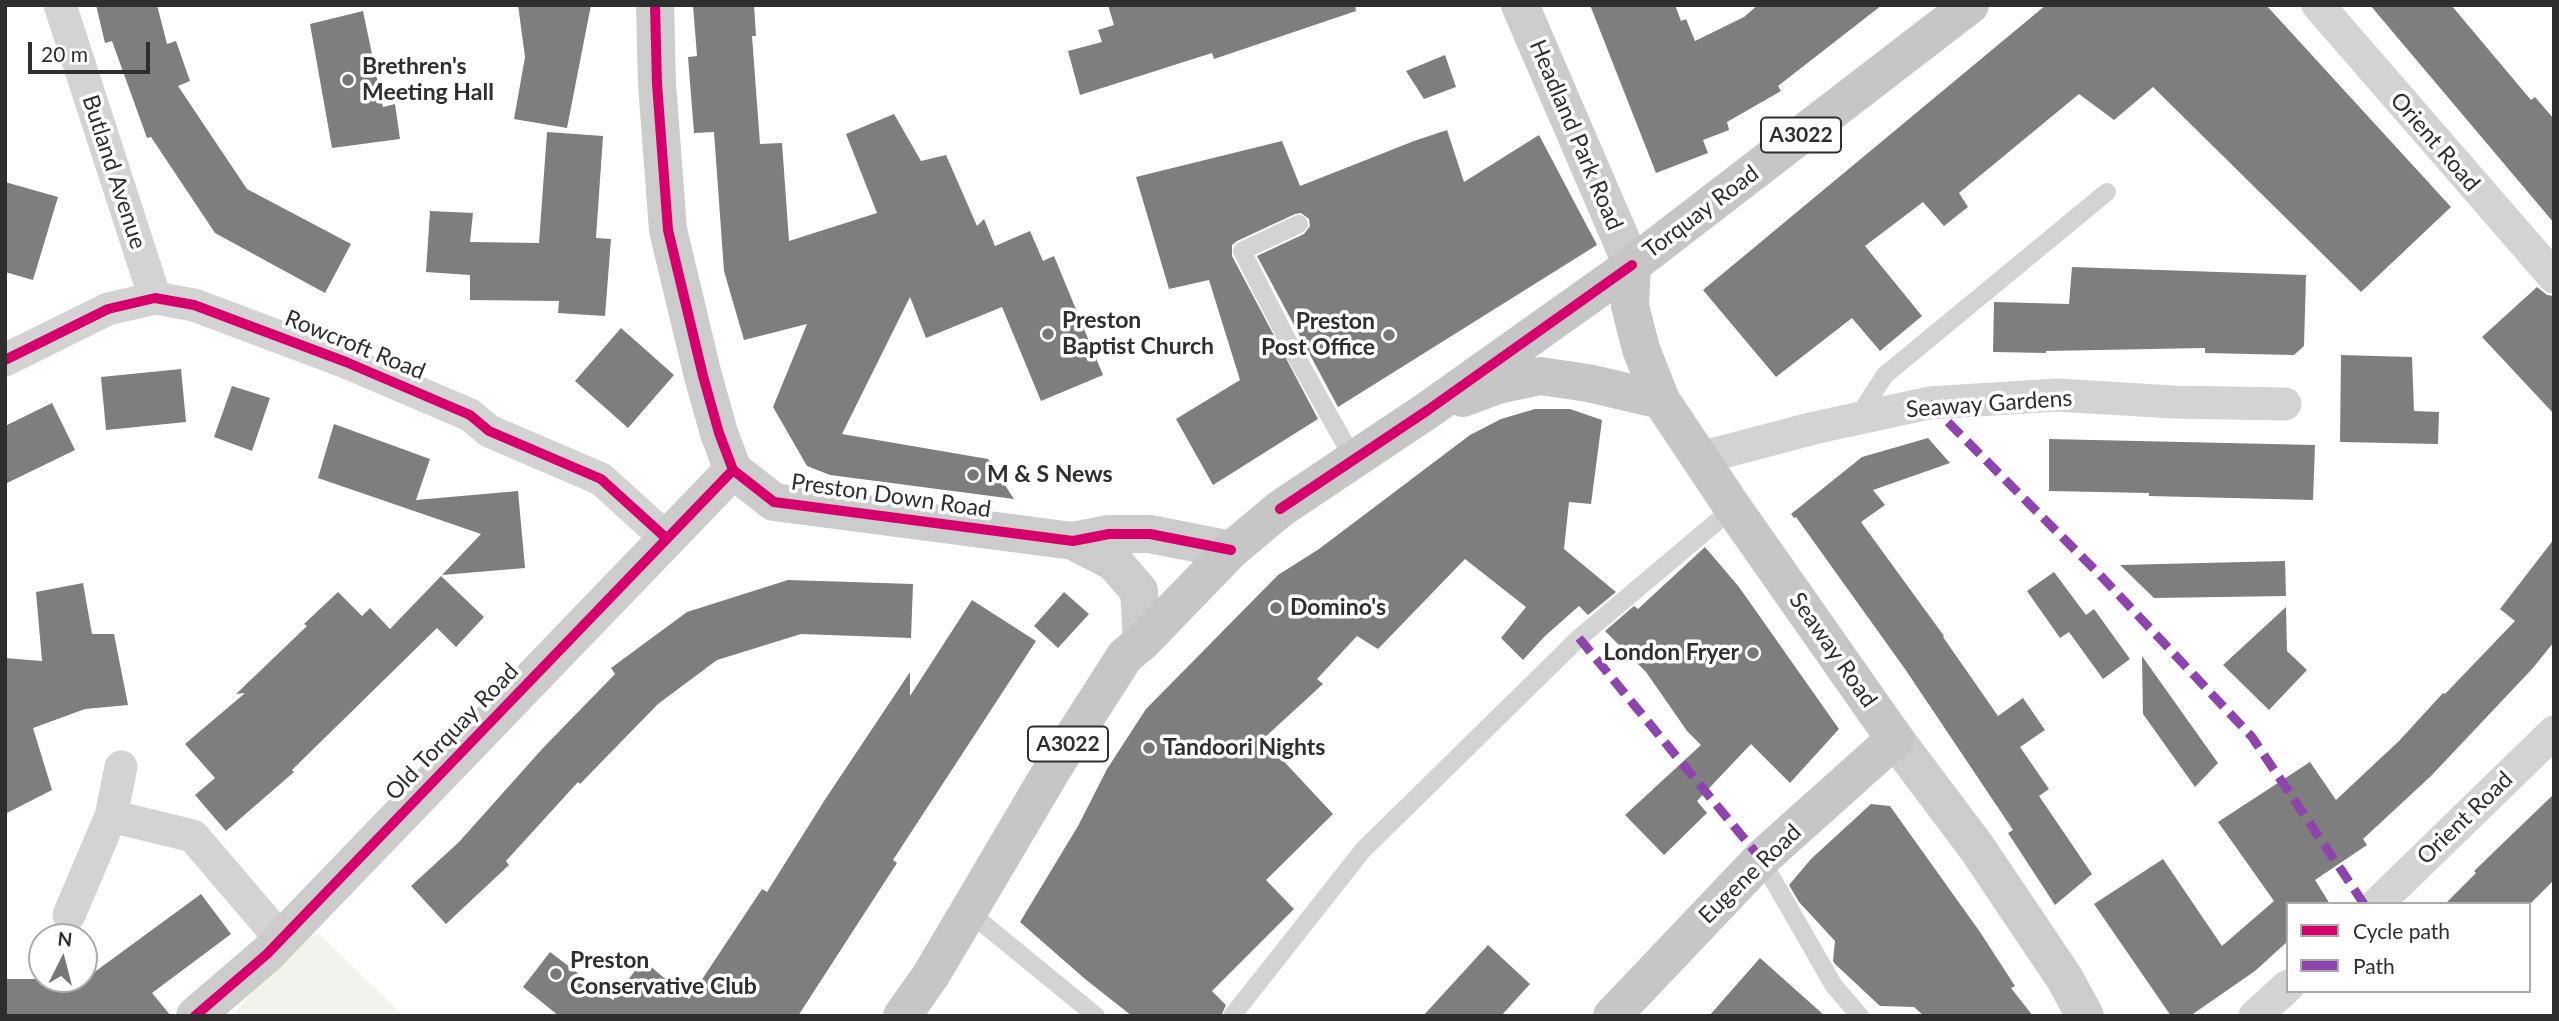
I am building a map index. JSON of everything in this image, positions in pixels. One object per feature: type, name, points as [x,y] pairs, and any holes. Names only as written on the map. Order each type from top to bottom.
[{"type":"main road","name":"Torquay Road","points":[[1632,265],[1970,5]]},
{"type":"main road","name":"Seaway Road","points":[[1632,265],[1630,306],[1661,401],[1895,739]]},
{"type":"main road","name":"A3022","points":[[902,1016],[931,975],[1059,758],[1125,656],[1142,642],[1231,550],[1280,509],[1428,410],[1632,265]]},
{"type":"main road","name":"A3022","points":[[1428,410],[1498,386],[1540,376],[1588,383],[1661,401]]},
{"type":"main road","name":"Eugene Road","points":[[1612,1016],[1761,859],[1895,739]]},
{"type":"street","name":"Butland Avenue","points":[[60,5],[155,298]]},
{"type":"street","points":[[656,5],[657,84],[668,230],[703,376],[733,470]]},
{"type":"street","name":"Headland Park Road","points":[[1520,5],[1632,265]]},
{"type":"street","name":"Orient Road","points":[[2318,5],[2554,277]]},
{"type":"street","name":"Rowcroft Road","points":[[5,360],[108,309],[155,298],[194,305],[346,362],[470,415],[489,431],[601,479],[666,538]]},
{"type":"street","name":"Seaway Gardens","points":[[1700,458],[1929,403],[2057,396],[2284,404]]},
{"type":"street","name":"Old Torquay Road","points":[[195,1016],[281,939],[733,470]]},
{"type":"street","name":"Preston Down Road","points":[[733,470],[774,502],[1073,541],[1109,534],[1150,534],[1231,550]]},
{"type":"street","name":"Preston Down Road","points":[[1073,541],[1114,562],[1139,591],[1142,642]]},
{"type":"street","name":"Orient Road","points":[[2379,902],[2554,732]]},
{"type":"street","name":"Seaway Road","points":[[1895,739],[1977,848],[2065,979],[2085,1016]]},
{"type":"street","points":[[69,915],[111,816],[121,767]]},
{"type":"street","points":[[111,816],[193,836],[281,939]]},
{"type":"street","points":[[2255,1016],[2286,988]]},
{"type":"lane","points":[[1856,419],[1885,375],[2107,192]]},
{"type":"lane","points":[[1298,225],[1242,251],[1292,349],[1354,460]]},
{"type":"lane","points":[[1232,1016],[1363,850],[1579,638],[1733,508]]},
{"type":"lane","points":[[1761,859],[1835,986],[1860,1016]]},
{"type":"lane","points":[[969,912],[1096,1016]]},
{"type":"shaded area","points":[[320,934],[403,1016],[233,1016],[278,958],[297,942]]},
{"type":"building","points":[[96,5],[157,5],[167,44],[176,41],[190,81],[178,86],[247,189],[351,244],[325,293],[215,233],[151,137],[147,138],[112,41],[105,43]]},
{"type":"building","points":[[518,5],[591,5],[567,128],[514,119],[525,57]]},
{"type":"building","points":[[693,5],[754,5],[756,36],[752,36],[760,144],[782,143],[789,241],[877,213],[846,134],[894,114],[921,161],[946,155],[977,226],[984,219],[995,246],[1030,231],[1043,261],[1054,256],[1103,375],[1041,401],[1002,307],[926,338],[910,297],[842,434],[988,459],[1014,499],[830,475],[807,466],[773,407],[807,324],[744,340],[724,271],[714,132],[694,133],[688,57],[697,56]]},
{"type":"building","points":[[1108,5],[1355,5],[1356,11],[1214,59],[1212,53],[1080,95],[1068,51],[1102,42],[1098,30],[1114,25]]},
{"type":"building","points":[[1590,5],[1675,5],[1681,21],[1686,19],[1695,41],[1744,17],[1758,5],[1882,5],[1778,86],[1781,91],[1727,122],[1729,130],[1703,140],[1708,153],[1656,173]]},
{"type":"building","points":[[2046,5],[2266,5],[2451,207],[2361,292],[2153,87],[2114,120],[2079,94],[1959,193],[1968,207],[1944,226],[1923,202],[1865,246],[1922,316],[1880,351],[1852,318],[1776,377],[1703,290]]},
{"type":"building","points":[[2370,5],[2451,5],[2531,100],[2535,97],[2554,119],[2554,223]]},
{"type":"building","name":"Brethren's Meeting Hall","points":[[363,11],[383,107],[395,104],[400,139],[332,148],[310,24]]},
{"type":"building","points":[[1445,55],[1456,87],[1424,99],[1406,71]]},
{"type":"building","points":[[1447,130],[1464,182],[1539,135],[1597,245],[1338,407],[1257,256],[1304,234],[1310,226],[1309,219],[1301,213],[1295,214],[1237,241],[1232,245],[1232,256],[1318,419],[1213,485],[1176,419],[1240,380],[1209,280],[1169,289],[1136,177],[1282,141],[1300,186]]},
{"type":"building","points":[[547,132],[603,136],[596,238],[611,239],[605,316],[558,313],[559,301],[470,300],[470,275],[426,272],[430,211],[473,213],[470,242],[539,243]]},
{"type":"building","points":[[5,182],[58,197],[33,280],[5,272]]},
{"type":"building","points":[[2072,267],[2306,275],[2304,346],[2294,355],[2205,353],[2205,348],[1993,352],[1994,302],[2069,304]]},
{"type":"building","points":[[2537,287],[2547,295],[2554,296],[2554,414],[2482,337]]},
{"type":"building","points":[[621,328],[674,375],[628,428],[575,381]]},
{"type":"building","points":[[2341,355],[2412,357],[2414,411],[2439,412],[2438,444],[2340,442]]},
{"type":"building","points":[[181,369],[186,422],[106,430],[101,377]]},
{"type":"building","points":[[232,386],[270,398],[252,451],[214,437]]},
{"type":"building","points":[[52,403],[75,450],[5,484],[5,426]]},
{"type":"building","points":[[1535,409],[1570,409],[1602,420],[1591,504],[1569,502],[1564,549],[1616,592],[1588,615],[1579,606],[1523,660],[1501,638],[1526,607],[1465,559],[1378,649],[1357,636],[1317,679],[1323,684],[1263,739],[1333,814],[1266,880],[1294,909],[1212,991],[1226,1005],[1221,1016],[1132,1016],[1020,922],[1078,826],[1107,769],[1146,709],[1278,575],[1319,549],[1470,435],[1501,419]]},
{"type":"building","points":[[334,424],[430,459],[416,500],[518,491],[525,568],[442,575],[481,534],[318,478]]},
{"type":"building","points":[[1928,438],[1950,463],[1873,490],[1885,505],[1861,522],[1998,716],[2023,698],[2045,730],[2020,747],[2049,789],[2039,796],[2092,874],[2055,905],[2008,833],[2013,830],[1905,669],[1796,517],[1791,514],[1862,457]]},
{"type":"building","points":[[2049,439],[2315,445],[2313,500],[2049,491]]},
{"type":"building","points":[[2554,539],[2554,642],[2431,776],[2363,839],[2367,845],[2315,880],[2329,902],[2286,902],[2286,943],[2255,971],[2190,1016],[2171,1016],[2094,904],[2163,859],[2222,946],[2274,901],[2218,822],[2310,762],[2336,800],[2399,741],[2515,621],[2500,609]]},
{"type":"building","points":[[1705,547],[1739,587],[1839,729],[1790,783],[1751,744],[1697,801],[1707,813],[1664,855],[1625,815],[1701,745],[1687,731],[1646,672],[1605,631],[1634,606],[1638,609]]},
{"type":"building","points":[[2285,561],[2286,596],[2154,598],[2120,565]]},
{"type":"building","points":[[2054,572],[2086,615],[2094,609],[2130,659],[2103,679],[2069,632],[2060,638],[2027,591]]},
{"type":"building","points":[[441,576],[484,617],[456,647],[437,628],[292,770],[294,772],[226,831],[195,795],[215,778],[185,744],[245,693],[236,694],[307,626],[304,624],[338,592],[362,616],[370,608],[390,629]]},
{"type":"building","points":[[788,580],[913,584],[911,638],[801,634],[717,660],[658,704],[580,784],[578,782],[506,861],[509,865],[446,924],[411,886],[459,842],[543,748],[615,674],[611,668],[687,612]]},
{"type":"building","points":[[83,583],[92,634],[114,634],[128,705],[85,709],[33,728],[52,790],[5,814],[5,658],[42,661],[36,592]]},
{"type":"building","points":[[1064,592],[1089,614],[1058,648],[1034,626]]},
{"type":"building","points":[[972,600],[1036,641],[893,860],[897,863],[798,1016],[559,1016],[523,987],[550,952],[613,1000],[643,960],[689,999],[762,889],[767,892],[910,672],[910,696]]},
{"type":"building","points":[[2286,607],[2287,651],[2307,670],[2269,710],[2223,665]]},
{"type":"building","points":[[2142,656],[2218,763],[2195,787],[2143,714]]},
{"type":"building","points":[[2554,794],[2554,880],[2531,903],[2447,902],[2476,873],[2474,871]]},
{"type":"building","points":[[1871,804],[1890,806],[1980,932],[2015,986],[2011,988],[2033,1016],[1924,1016],[1914,1007],[1880,1006],[1835,964],[1835,941],[1799,902],[1789,885],[1811,859]]},
{"type":"building","points":[[201,894],[231,934],[152,993],[171,1016],[5,1016],[5,979],[28,979],[28,993],[98,993],[98,969]]},
{"type":"building","points":[[1488,945],[1530,984],[1501,1016],[1423,1016]]},
{"type":"building","points":[[1760,958],[1825,1016],[1709,1016]]},
{"type":"marked path","points":[[1929,403],[2100,575],[2252,737],[2363,902]]},
{"type":"marked path","points":[[1579,638],[1761,859]]},
{"type":"cycle path","points":[[655,5],[657,84],[668,230],[703,376],[733,470],[774,502],[1073,541],[1109,534],[1150,534],[1231,550]]},
{"type":"cycle path","points":[[1280,509],[1428,410],[1632,265]]},
{"type":"cycle path","points":[[5,360],[108,309],[155,298],[194,305],[346,362],[470,415],[489,431],[601,479],[666,538]]},
{"type":"cycle path","points":[[195,1016],[267,954],[733,470]]},
{"type":"place","name":"Brethren's Meeting Hall","points":[[348,80]]},
{"type":"place","name":"Preston Baptist Church","points":[[1048,334]]},
{"type":"place","name":"Preston Post Office","points":[[1389,335]]},
{"type":"place","name":"M & S News","points":[[973,475]]},
{"type":"place","name":"Domino's","points":[[1276,608]]},
{"type":"place","name":"London Fryer","points":[[1753,653]]},
{"type":"place","name":"Tandoori Nights","points":[[1149,748]]},
{"type":"place","name":"Preston Conservative Club","points":[[556,974]]}]
